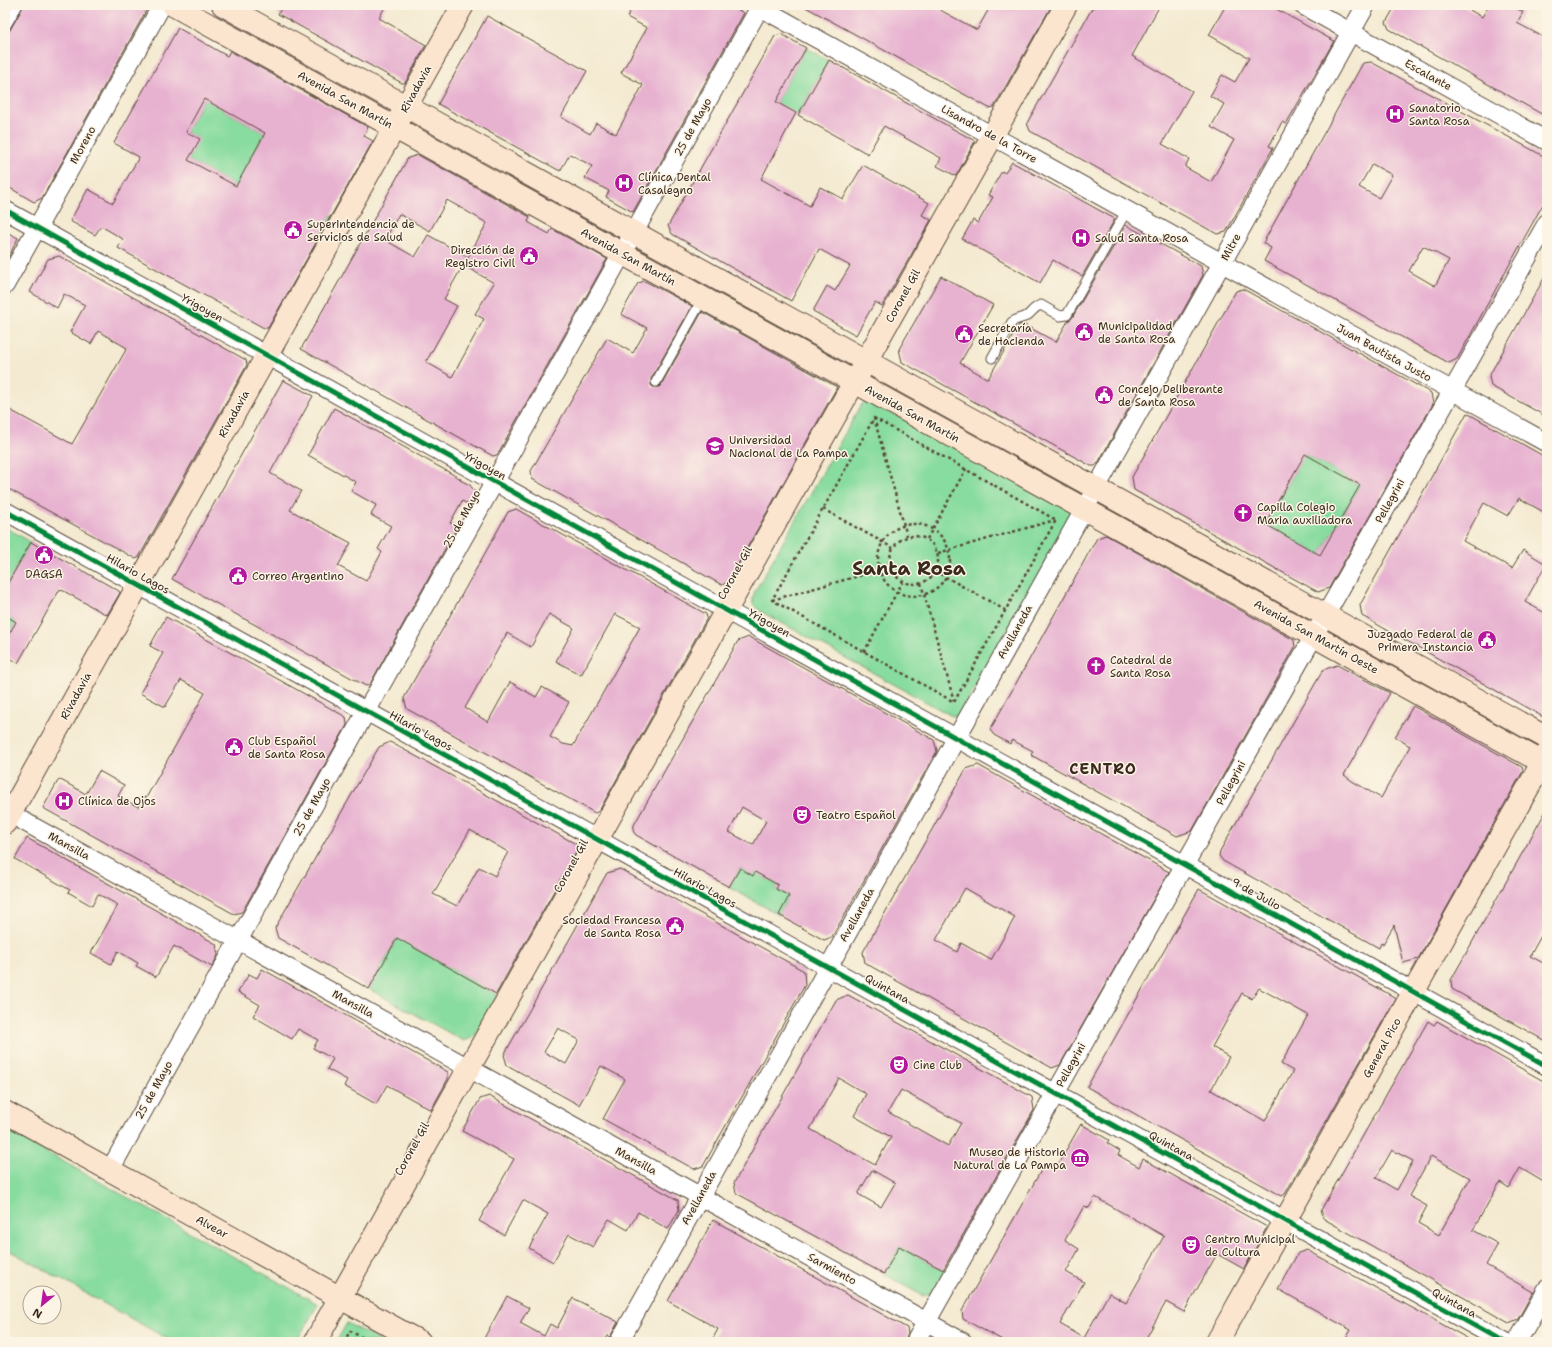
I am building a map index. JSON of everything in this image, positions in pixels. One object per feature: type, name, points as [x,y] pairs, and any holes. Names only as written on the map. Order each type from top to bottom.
[{"type":"main road","name":"Avenida San Martín","points":[[173,5],[1084,509]]},
{"type":"main road","points":[[223,5],[1547,738]]},
{"type":"main road","name":"Rivadavia","points":[[7,816],[463,5]]},
{"type":"main road","name":"Coronel Gil","points":[[315,1342],[1066,5]]},
{"type":"main road","points":[[944,432],[956,411]]},
{"type":"main road","points":[[994,459],[1005,438]]},
{"type":"main road","name":"Avenida San Martín Oeste","points":[[1084,509],[1314,636],[1545,760]]},
{"type":"main road","name":"General Pico","points":[[1217,1342],[1545,760]]},
{"type":"main road","name":"Alvear","points":[[5,1112],[420,1342]]},
{"type":"street","name":"Moreno","points":[[5,285],[162,5]]},
{"type":"street","name":"Escalante","points":[[1302,5],[1547,141]]},
{"type":"street","name":"Mitre","points":[[1096,488],[1366,5]]},
{"type":"street","name":"Lisandro de la Torre","points":[[759,6],[1222,262]]},
{"type":"street","name":"25 de Mayo","points":[[110,1170],[634,233],[759,6]]},
{"type":"street","name":"Yrigoyen","points":[[5,210],[956,738]]},
{"type":"street","name":"Pellegrini","points":[[915,1342],[1547,223]]},
{"type":"street","name":"Juan Bautista Justo","points":[[1222,262],[1547,442]]},
{"type":"street","name":"Avellaneda","points":[[619,1342],[1096,488]]},
{"type":"street","name":"Hilario Lagos","points":[[5,511],[828,967]]},
{"type":"street","name":"9 de Julio","points":[[956,738],[1547,1066]]},
{"type":"street","name":"Mansilla","points":[[7,816],[238,940],[700,1196]]},
{"type":"street","name":"Quintana","points":[[828,967],[1504,1342]]},
{"type":"street","name":"Sarmiento","points":[[700,1196],[963,1342]]},
{"type":"street","points":[[1518,1342],[1547,1289]]},
{"type":"lane","points":[[5,27],[18,5]]},
{"type":"lane","points":[[992,358],[1012,322],[1026,316],[1037,306],[1041,305],[1060,316],[1067,315],[1127,210]]},
{"type":"lane","points":[[656,382],[703,298]]},
{"type":"path","points":[[874,418],[1056,520]]},
{"type":"path","points":[[772,600],[874,418]]},
{"type":"path","points":[[874,418],[907,536]]},
{"type":"path","points":[[927,539],[966,469]]},
{"type":"path","points":[[823,509],[893,548]]},
{"type":"path","points":[[938,553],[1056,520]]},
{"type":"path","points":[[954,702],[1056,520]]},
{"type":"path","points":[[919,524],[933,528],[945,540],[949,550],[950,562],[946,577],[933,591],[924,595],[906,595],[897,592],[886,583],[879,570],[878,555],[882,542],[891,531],[904,525],[919,524]]},
{"type":"path","points":[[907,536],[927,539],[938,553],[938,561],[935,571],[928,580],[921,583],[915,584],[903,581],[894,573],[891,567],[890,554],[893,548],[897,542],[907,536]]},
{"type":"path","points":[[772,600],[891,567]]},
{"type":"path","points":[[935,571],[1005,610]]},
{"type":"path","points":[[864,652],[903,581]]},
{"type":"path","points":[[921,583],[954,702]]},
{"type":"path","points":[[772,600],[954,702]]},
{"type":"path","points":[[344,1342],[350,1331],[371,1342]]},
{"type":"green space","points":[[806,48],[829,60],[798,115],[776,102]]},
{"type":"green space","points":[[204,99],[265,133],[246,168],[334,217],[324,235],[188,160],[199,139],[186,132]]},
{"type":"green space","points":[[718,287],[829,350],[824,358],[755,319],[757,315],[715,292]]},
{"type":"green space","points":[[868,400],[1069,509],[1073,517],[958,717],[950,715],[760,611],[753,604],[755,591],[860,407]]},
{"type":"green space","points":[[1305,454],[1360,485],[1320,555],[1265,524]]},
{"type":"green space","points":[[5,527],[31,542],[5,588]]},
{"type":"green space","points":[[5,615],[16,622],[5,641]]},
{"type":"green space","points":[[740,868],[752,876],[755,872],[778,885],[776,889],[789,896],[779,915],[729,887]]},
{"type":"green space","points":[[408,919],[423,928],[413,947],[498,995],[474,1037],[464,1041],[369,989]]},
{"type":"green space","points":[[5,1129],[318,1304],[296,1342],[173,1342],[5,1248]]},
{"type":"green space","points":[[899,1246],[945,1271],[933,1293],[923,1296],[884,1274]]},
{"type":"green space","points":[[347,1323],[382,1342],[336,1342]]},
{"type":"building","points":[[24,5],[145,5],[146,11],[42,198],[34,202],[5,185],[5,36]]},
{"type":"building","points":[[283,5],[386,5],[379,18],[426,45],[405,83],[402,83],[278,14]]},
{"type":"building","points":[[634,5],[729,5],[744,13],[633,212],[606,197],[609,191],[585,178],[592,166],[570,154],[560,171],[438,104],[487,16],[587,71],[561,117],[590,134],[596,123],[616,134],[643,85],[621,73],[647,28],[627,17]]},
{"type":"building","points":[[802,5],[931,5],[977,30],[991,5],[1052,5],[994,107],[989,108]]},
{"type":"building","points":[[1094,5],[1160,5],[1132,56],[1192,91],[1162,144],[1189,159],[1185,167],[1211,182],[1234,140],[1211,127],[1224,104],[1210,96],[1222,75],[1235,82],[1249,58],[1209,35],[1226,5],[1269,5],[1334,41],[1286,124],[1282,122],[1269,146],[1273,148],[1226,232],[1217,234],[1030,131],[1027,123]]},
{"type":"building","points":[[1396,5],[1461,5],[1482,17],[1489,5],[1510,5],[1523,12],[1517,23],[1547,39],[1547,117],[1389,29],[1386,22]]},
{"type":"building","points":[[178,28],[227,56],[230,51],[368,127],[364,136],[373,141],[268,328],[264,328],[118,248],[123,239],[101,226],[95,235],[70,221],[88,189],[113,203],[139,157],[114,143]],"holes":[[[204,99],[265,133],[236,186],[188,160],[200,139],[186,132]]]},
{"type":"building","points":[[781,34],[806,48],[776,102],[796,113],[761,179],[810,206],[820,187],[843,199],[863,165],[929,203],[922,215],[931,220],[882,306],[875,302],[856,335],[813,311],[827,286],[835,291],[850,266],[819,249],[791,301],[672,234],[668,226],[775,36]]},
{"type":"building","points":[[829,60],[975,141],[956,176],[937,166],[941,158],[884,126],[868,154],[798,115]]},
{"type":"building","points":[[1371,62],[1547,158],[1547,197],[1457,359],[1449,363],[1264,261],[1271,248],[1263,243],[1363,63]],"holes":[[[1372,164],[1392,175],[1379,198],[1359,187]],[[1423,246],[1449,260],[1435,286],[1409,271]]]},
{"type":"building","points":[[418,155],[530,217],[528,222],[549,234],[552,229],[607,259],[497,455],[493,456],[301,349],[408,158]],"holes":[[[447,200],[487,223],[468,257],[428,235],[415,257],[385,240],[399,214],[430,231]],[[463,265],[494,283],[475,314],[484,319],[452,377],[426,362],[457,306],[444,299]]]},
{"type":"building","points":[[1012,162],[1115,219],[1082,276],[1053,260],[1040,283],[962,239],[973,220],[978,223],[993,197],[988,195],[1002,171],[1005,173]]},
{"type":"building","points":[[1126,225],[1201,266],[1203,275],[1095,466],[1091,466],[902,362],[899,349],[941,276],[993,305],[960,363],[988,379],[1019,325],[1023,324],[1056,342],[1068,321],[1072,318]]},
{"type":"building","points":[[5,231],[18,238],[5,264]]},
{"type":"building","points":[[59,256],[246,360],[247,365],[139,557],[136,559],[5,487],[5,419],[10,410],[72,444],[127,348],[98,331],[91,344],[70,332],[85,305],[64,294],[57,308],[30,292],[48,259]]},
{"type":"building","points":[[1547,273],[1547,417],[1491,386],[1489,376]]},
{"type":"building","points":[[645,281],[692,306],[651,379],[651,385],[653,387],[659,387],[661,385],[702,312],[837,387],[728,582],[722,585],[532,479],[531,471],[607,338],[633,353],[647,328],[621,314],[638,283]]},
{"type":"building","points":[[1243,289],[1431,393],[1433,404],[1329,588],[1318,592],[1134,490],[1132,477],[1236,291]],"holes":[[[1305,454],[1360,485],[1320,555],[1265,524]]]},
{"type":"building","points":[[283,380],[313,396],[270,473],[301,491],[290,510],[351,543],[338,566],[366,581],[382,552],[378,549],[391,526],[371,515],[376,505],[351,491],[356,482],[308,455],[334,408],[461,479],[460,480],[470,485],[475,492],[470,505],[462,501],[450,523],[457,527],[370,684],[366,686],[172,579]]},
{"type":"building","points":[[1467,413],[1547,458],[1547,514],[1519,498],[1508,516],[1484,503],[1463,541],[1512,568],[1523,550],[1546,564],[1525,602],[1547,614],[1547,719],[1362,616],[1360,605]]},
{"type":"building","points":[[516,509],[706,614],[707,618],[599,811],[595,813],[407,709],[404,698],[508,512]],"holes":[[[549,614],[574,628],[556,661],[581,675],[615,614],[640,627],[573,746],[563,744],[550,737],[569,702],[542,687],[536,697],[510,682],[488,722],[465,708],[507,633],[531,647]]]},
{"type":"building","points":[[1106,535],[1294,640],[1295,647],[1192,831],[1177,836],[1031,755],[1033,751],[1012,740],[1010,744],[994,735],[990,730],[1097,538]]},
{"type":"building","points":[[31,542],[119,591],[120,593],[107,615],[60,589],[18,663],[5,655],[5,641],[16,622],[5,615],[5,588]]},
{"type":"building","points":[[166,617],[346,717],[347,725],[242,912],[234,914],[43,808],[59,779],[86,794],[99,771],[124,785],[118,796],[138,807],[144,797],[146,798],[205,693],[181,680],[165,707],[140,693],[163,653],[150,646]]},
{"type":"building","points":[[749,637],[934,740],[937,751],[832,937],[824,940],[779,915],[789,896],[776,889],[778,885],[755,872],[753,876],[740,868],[729,887],[636,835],[633,831],[634,825],[738,641]],"holes":[[[742,807],[766,821],[753,845],[729,832]]]},
{"type":"building","points":[[1337,665],[1390,693],[1344,775],[1381,798],[1410,746],[1395,737],[1413,706],[1522,767],[1523,771],[1418,959],[1403,963],[1394,925],[1379,948],[1223,861],[1219,856],[1220,851],[1323,670]]},
{"type":"building","points":[[390,742],[576,844],[577,850],[496,994],[397,938],[369,989],[278,938],[275,928],[379,747]],"holes":[[[470,830],[508,852],[495,876],[479,867],[457,906],[433,894]]]},
{"type":"building","points":[[978,765],[1169,872],[1060,1065],[1052,1068],[865,963],[863,952],[966,769]],"holes":[[[965,888],[1015,917],[991,960],[961,943],[957,952],[936,940]]]},
{"type":"building","points":[[1547,809],[1547,925],[1530,956],[1547,965],[1547,1042],[1452,989],[1451,980]]},
{"type":"building","points":[[27,838],[216,944],[218,955],[212,967],[174,946],[156,977],[136,966],[138,963],[118,951],[111,964],[91,953],[118,905],[98,894],[92,906],[68,892],[70,890],[15,859]]},
{"type":"building","points":[[620,869],[804,971],[805,985],[703,1166],[694,1169],[603,1119],[625,1079],[601,1066],[579,1105],[507,1065],[504,1055],[607,873]],"holes":[[[558,1028],[579,1040],[566,1064],[544,1052]]]},
{"type":"building","points":[[1199,889],[1396,998],[1285,1194],[1282,1196],[1087,1087]],"holes":[[[1259,988],[1308,1015],[1281,1064],[1293,1071],[1265,1121],[1211,1090],[1229,1057],[1212,1047],[1242,993],[1252,999]]]},
{"type":"building","points":[[262,969],[448,1072],[448,1079],[431,1110],[387,1085],[376,1104],[344,1086],[347,1080],[327,1069],[333,1059],[313,1048],[318,1040],[298,1029],[292,1039],[253,1016],[260,1005],[238,992],[249,974],[257,978]]},
{"type":"building","points":[[848,995],[1032,1097],[1034,1110],[943,1270],[899,1246],[884,1274],[736,1193],[734,1183],[836,1000]],"holes":[[[839,1078],[866,1094],[854,1116],[891,1137],[875,1165],[810,1129]],[[901,1090],[961,1123],[948,1146],[888,1112]],[[872,1170],[895,1183],[881,1207],[858,1194]]]},
{"type":"building","points":[[1428,1021],[1434,1025],[1437,1021],[1547,1083],[1547,1184],[1520,1168],[1509,1188],[1500,1182],[1473,1230],[1498,1244],[1486,1265],[1533,1292],[1518,1319],[1509,1323],[1324,1219],[1321,1210]],"holes":[[[1392,1150],[1413,1161],[1397,1190],[1376,1178]],[[1431,1156],[1470,1178],[1439,1235],[1418,1223],[1427,1206],[1409,1196]]]},
{"type":"building","points":[[489,1096],[678,1200],[679,1210],[668,1229],[638,1212],[628,1230],[609,1219],[593,1247],[569,1234],[553,1262],[529,1248],[548,1214],[523,1200],[504,1235],[479,1221],[514,1159],[462,1131],[480,1099]]},
{"type":"building","points":[[1081,1124],[1109,1140],[1107,1143],[1120,1151],[1118,1155],[1139,1167],[1143,1159],[1267,1227],[1244,1269],[1217,1254],[1184,1312],[1166,1302],[1144,1342],[1006,1342],[963,1319],[962,1311],[1043,1167],[1053,1173]],"holes":[[[1095,1197],[1164,1236],[1126,1303],[1109,1293],[1084,1338],[1060,1324],[1084,1282],[1066,1272],[1079,1249],[1065,1240],[1084,1206],[1089,1208]]]},
{"type":"building","points":[[713,1220],[907,1328],[908,1334],[905,1342],[711,1342],[718,1329],[668,1301]]},
{"type":"building","points":[[1307,1250],[1474,1342],[1344,1342],[1351,1330],[1278,1289],[1298,1253]]},
{"type":"building","points":[[507,1296],[529,1308],[520,1323],[544,1336],[550,1324],[557,1328],[573,1298],[618,1322],[610,1337],[607,1336],[604,1342],[482,1342]]},
{"type":"cycle path","points":[[5,210],[1547,1066]]},
{"type":"cycle path","points":[[5,511],[1504,1342]]},
{"type":"place","name":"Sanatorio Santa Rosa","points":[[1395,114]]},
{"type":"place","name":"Clínica Dental Casalegno","points":[[624,183]]},
{"type":"place","name":"Superintendencia de Servicios de Salud","points":[[293,230]]},
{"type":"place","name":"Salud Santa Rosa","points":[[1081,238]]},
{"type":"place","name":"Dirección de Registro Civil","points":[[529,256]]},
{"type":"place","name":"Municipalidad de Santa Rosa","points":[[1084,332]]},
{"type":"place","name":"Secretaría de Hacienda","points":[[964,334]]},
{"type":"place","name":"Concejo Deliberante de Santa Rosa","points":[[1104,395]]},
{"type":"place","name":"Universidad Nacional de La Pampa","points":[[715,446]]},
{"type":"place","name":"Capilla Colegio Maria auxiliadora","points":[[1243,513]]},
{"type":"place","name":"DAGSA","points":[[44,555]]},
{"type":"place","name":"Correo Argentino","points":[[238,576]]},
{"type":"place","name":"Juzgado Federal de Primera Instancia","points":[[1487,640]]},
{"type":"place","name":"Catedral de Santa Rosa","points":[[1096,666]]},
{"type":"place","name":"Club Español de Santa Rosa","points":[[234,747]]},
{"type":"place","name":"Clínica de Ojos","points":[[64,801]]},
{"type":"place","name":"Teatro Español","points":[[802,815]]},
{"type":"place","name":"Sociedad Francesa de Santa Rosa","points":[[675,926]]},
{"type":"place","name":"Cine Club","points":[[899,1065]]},
{"type":"place","name":"Museo de Historia Natural de La Pampa","points":[[1080,1158]]},
{"type":"place","name":"Centro Municipal de Cultura","points":[[1191,1245]]},
{"type":"district","name":"Santa Rosa","points":[[909,568]]},
{"type":"district","name":"CENTRO","points":[[1103,769]]}]
